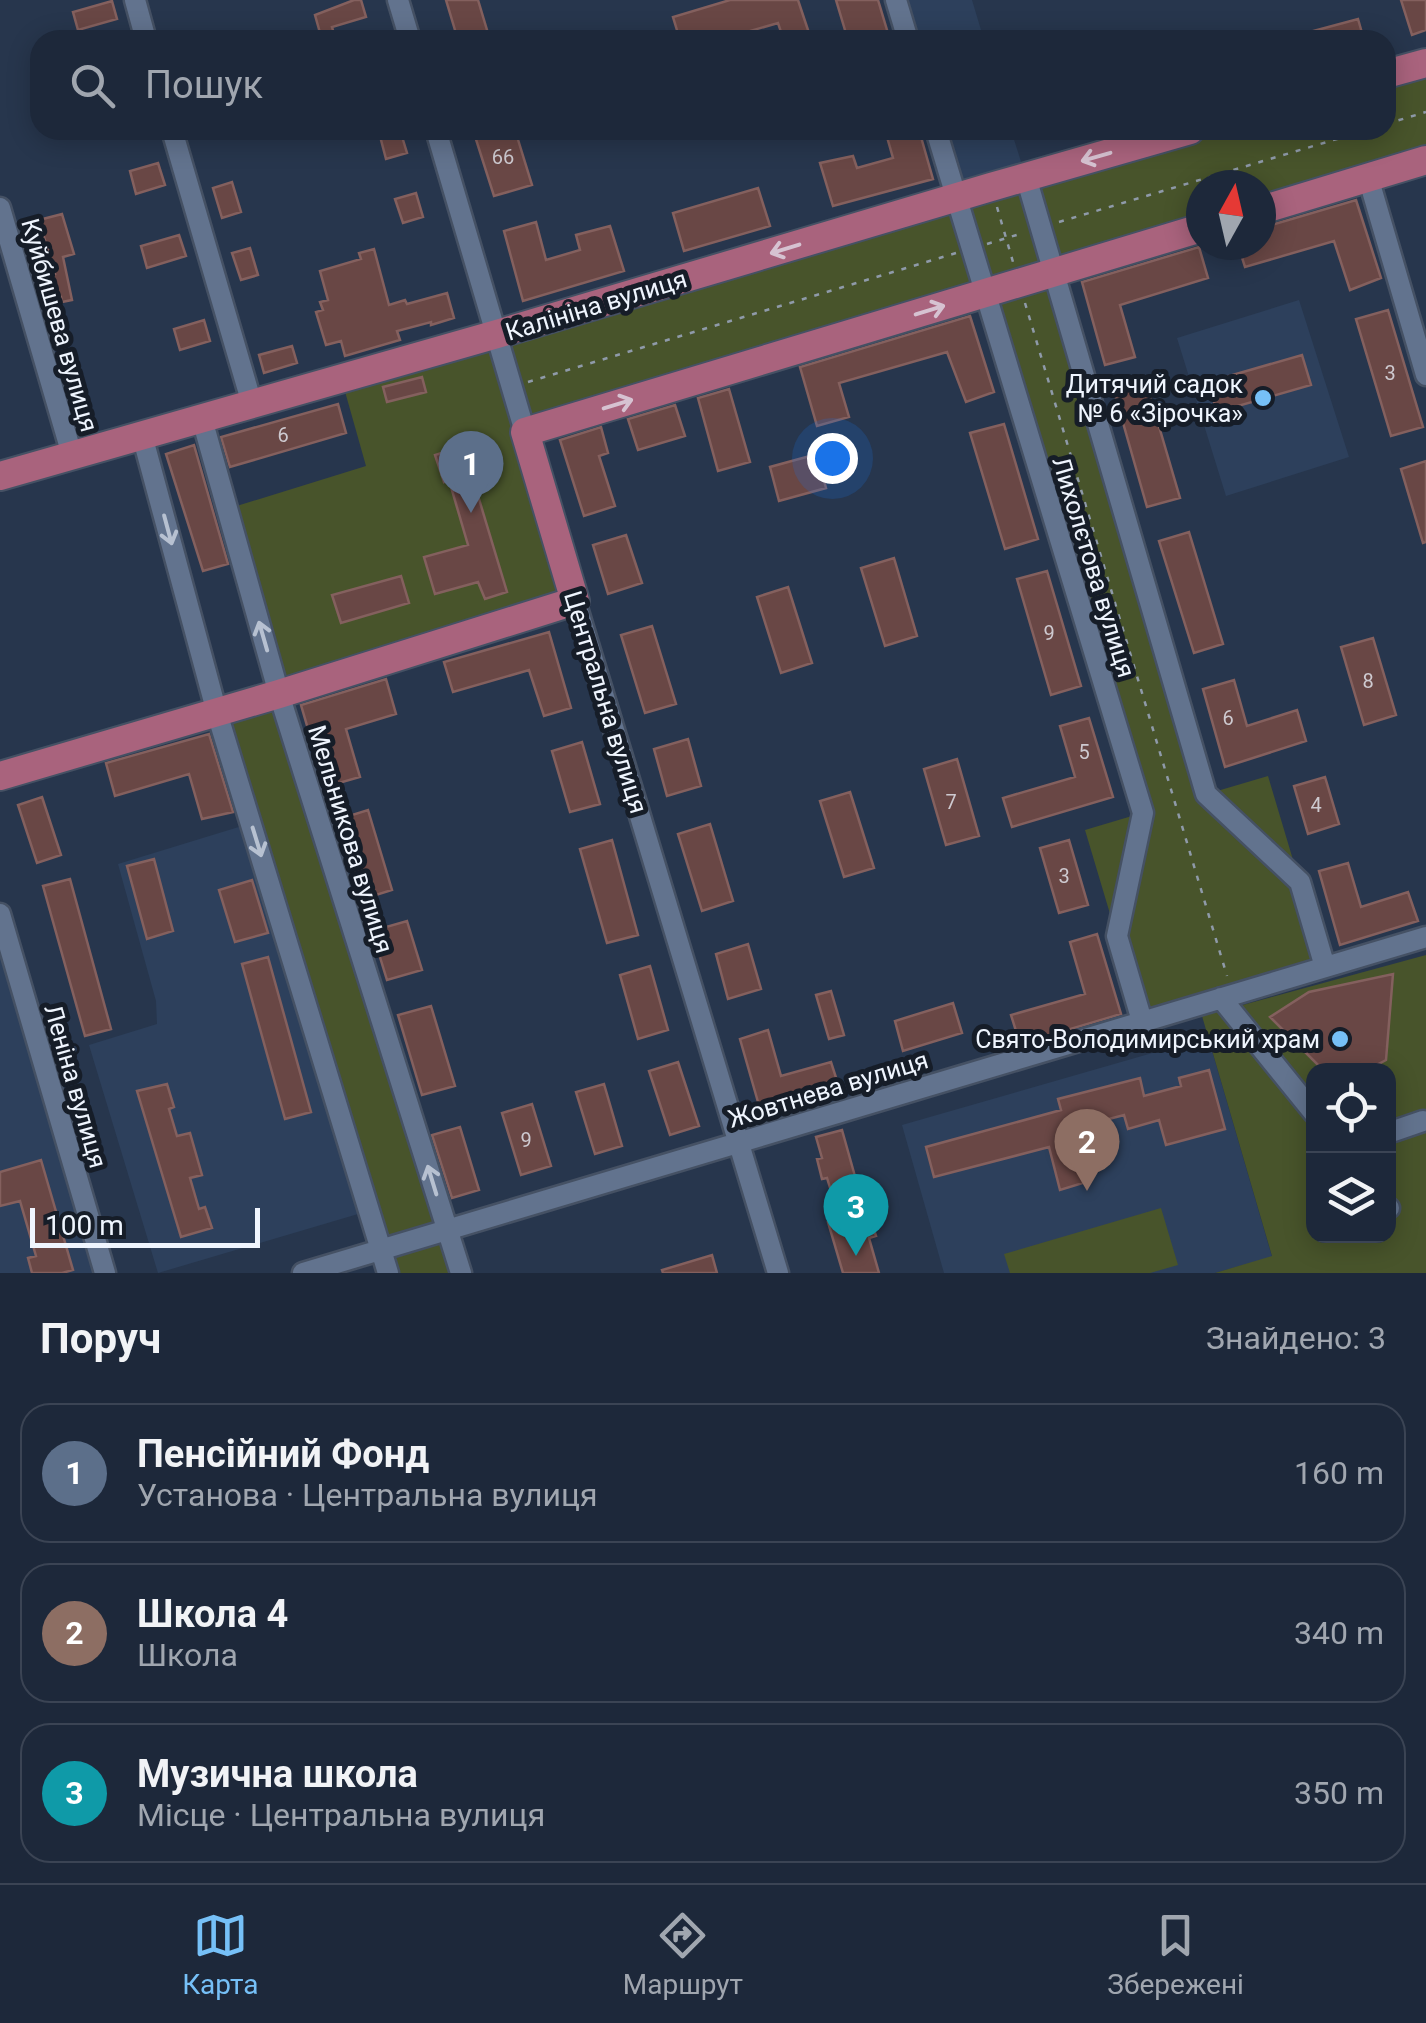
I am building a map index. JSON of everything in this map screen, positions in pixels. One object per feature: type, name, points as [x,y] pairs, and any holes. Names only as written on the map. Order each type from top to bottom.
[{"type":"main road","points":[[1396,71],[1426,62]]},
{"type":"main road","name":"Калініна вулиця","points":[[0,476],[1155,140]]},
{"type":"main road","points":[[1276,205],[1426,160]]},
{"type":"main road","points":[[525,432],[1186,232]]},
{"type":"main road","name":"Центральна вулиця","points":[[525,432],[575,601]]},
{"type":"main road","points":[[0,776],[575,601]]},
{"type":"street","points":[[134,0],[143,30]]},
{"type":"street","points":[[398,0],[407,30]]},
{"type":"street","points":[[896,0],[905,30]]},
{"type":"street","points":[[175,140],[252,404]]},
{"type":"street","name":"Центральна вулиця","points":[[439,140],[525,432]]},
{"type":"street","name":"Лихолєтова вулиця","points":[[939,140],[1143,813],[1117,936],[1142,1021]]},
{"type":"street","name":"Лихолєтова вулиця","points":[[1026,177],[1206,794],[1300,882],[1325,967]]},
{"type":"street","points":[[1368,177],[1426,375]]},
{"type":"street","name":"Куйбишева вулиця","points":[[0,208],[72,455]]},
{"type":"street","name":"Мельникова вулиця","points":[[202,419],[279,694],[461,1273]]},
{"type":"street","points":[[142,436],[217,713],[388,1273]]},
{"type":"street","name":"Центральна вулиця","points":[[575,601],[778,1273]]},
{"type":"street","name":"Леніна вулиця","points":[[0,914],[105,1273]]},
{"type":"street","name":"Жовтнева вулиця","points":[[303,1273],[1426,937]]},
{"type":"street","points":[[1227,996],[1306,1103]]},
{"type":"street","points":[[1396,1130],[1423,1121]]},
{"type":"path","points":[[1396,121],[1426,112]]},
{"type":"path","points":[[512,386],[1334,140]]},
{"type":"path","points":[[991,187],[1227,996]]},
{"type":"shaded area","points":[[896,0],[972,0],[981,30],[905,30]]},
{"type":"shaded area","points":[[939,140],[1014,140],[1023,168],[954,189]]},
{"type":"shaded area","name":"Дитячий садок № 6 «Зірочка»","points":[[1299,300],[1349,457],[1226,496],[1177,338]]},
{"type":"shaded area","points":[[242,826],[358,1214],[158,1273],[89,1045],[157,1024],[156,1001],[118,864]]},
{"type":"shaded area","points":[[0,955],[93,1273],[0,1273]]},
{"type":"shaded area","points":[[1208,1037],[1272,1257],[1215,1273],[944,1273],[902,1125]]},
{"type":"green space","points":[[1426,71],[1426,148],[1276,193],[1276,170],[1186,170],[1186,221],[512,424],[563,596],[276,685],[227,509],[366,466],[344,388],[1191,140],[1396,140],[1396,80]]},
{"type":"green space","points":[[1057,283],[1207,794],[1268,776],[1325,967],[1142,1021],[1085,830],[1142,813],[989,304]]},
{"type":"green space","points":[[282,703],[461,1273],[388,1273],[220,722]]},
{"type":"green space","points":[[1426,955],[1426,1273],[1215,1273],[1272,1256],[1202,1016]]},
{"type":"green space","points":[[1161,1208],[1178,1265],[1150,1273],[1010,1273],[1004,1254]]},
{"type":"building","points":[[361,0],[366,17],[332,27],[333,30],[319,30],[315,15]]},
{"type":"building","points":[[446,0],[478,0],[487,30],[455,30]]},
{"type":"building","points":[[730,0],[798,0],[808,30],[780,30],[778,23],[754,30],[677,30],[673,17]]},
{"type":"building","points":[[836,0],[878,0],[887,30],[845,30]]},
{"type":"building","points":[[1401,0],[1426,0],[1426,30],[1412,35]]},
{"type":"building","points":[[112,1],[117,19],[78,30],[73,12]]},
{"type":"building","points":[[1358,19],[1361,30],[1317,30]]},
{"type":"building","points":[[381,140],[403,140],[407,153],[386,159]]},
{"type":"building","points":[[476,140],[518,140],[532,185],[494,196]]},
{"type":"building","points":[[888,140],[922,140],[933,179],[833,206],[820,163],[853,156],[857,168],[893,158]]},
{"type":"building","points":[[158,163],[165,185],[136,194],[130,171]]},
{"type":"building","points":[[232,182],[241,212],[222,218],[213,188]]},
{"type":"building","points":[[758,188],[770,226],[684,251],[673,213]]},
{"type":"building","points":[[416,193],[423,217],[403,223],[395,199]]},
{"type":"building","points":[[1356,200],[1381,278],[1350,290],[1334,241],[1276,258],[1276,224]]},
{"type":"building","points":[[62,214],[74,254],[63,257],[72,300],[62,302],[61,297],[48,300],[43,277],[55,274],[39,220]]},
{"type":"building","points":[[536,222],[546,260],[580,250],[576,235],[610,226],[624,271],[523,301],[504,231]]},
{"type":"building","points":[[179,235],[186,256],[147,268],[141,246]]},
{"type":"building","points":[[250,248],[258,275],[241,280],[232,253]]},
{"type":"building","points":[[374,249],[389,305],[447,293],[454,318],[397,331],[400,340],[345,356],[341,341],[326,345],[316,312],[323,310],[320,302],[328,300],[320,271],[361,259],[359,253]]},
{"type":"building","points":[[1186,251],[1186,260],[1203,260],[1208,278],[1120,305],[1135,357],[1105,365],[1082,282]]},
{"type":"building","points":[[1243,260],[1269,260],[1245,267]]},
{"type":"building","points":[[1388,310],[1423,427],[1391,436],[1356,319]]},
{"type":"building","points":[[970,316],[994,392],[966,402],[947,352],[839,383],[849,417],[817,426],[800,367]]},
{"type":"building","points":[[204,320],[210,341],[180,350],[174,329]]},
{"type":"building","points":[[292,346],[297,363],[264,373],[259,355]]},
{"type":"building","points":[[1302,355],[1311,385],[1217,412],[1208,382]]},
{"type":"building","points":[[422,377],[426,392],[387,402],[383,387]]},
{"type":"building","points":[[1146,382],[1180,498],[1147,507],[1114,391]]},
{"type":"building","points":[[729,389],[750,462],[718,471],[698,398]]},
{"type":"building","points":[[338,404],[346,433],[230,467],[221,437]]},
{"type":"building","points":[[675,405],[685,436],[638,450],[628,419]]},
{"type":"building","points":[[1004,424],[1038,539],[1005,549],[970,433]]},
{"type":"building","points":[[601,427],[608,453],[599,456],[615,506],[584,516],[560,440]]},
{"type":"building","points":[[194,445],[228,564],[203,571],[166,454]]},
{"type":"building","points":[[463,446],[507,592],[485,599],[478,582],[435,594],[424,557],[468,545],[449,480],[444,482],[435,455]]},
{"type":"building","points":[[817,454],[826,488],[779,501],[770,467]]},
{"type":"building","points":[[1426,461],[1426,542],[1423,543],[1401,469]]},
{"type":"building","points":[[1189,532],[1223,644],[1194,653],[1159,541]]},
{"type":"building","points":[[626,535],[642,583],[608,594],[593,545]]},
{"type":"building","points":[[894,558],[917,636],[885,646],[861,568]]},
{"type":"building","points":[[1047,571],[1081,686],[1051,695],[1017,579]]},
{"type":"building","points":[[401,576],[409,603],[341,623],[332,595]]},
{"type":"building","points":[[788,587],[812,663],[781,673],[757,597]]},
{"type":"building","points":[[652,626],[676,704],[645,713],[621,635]]},
{"type":"building","points":[[549,632],[571,708],[544,716],[529,670],[453,692],[444,662]]},
{"type":"building","points":[[1373,638],[1396,715],[1364,725],[1341,647]]},
{"type":"building","points":[[386,679],[396,714],[346,729],[360,777],[325,787],[301,705]]},
{"type":"building","points":[[1234,680],[1247,726],[1297,710],[1306,741],[1225,767],[1203,689]]},
{"type":"building","points":[[1089,718],[1113,797],[1012,827],[1003,798],[1075,777],[1060,726]]},
{"type":"building","points":[[209,734],[233,812],[202,819],[189,774],[115,796],[106,763]]},
{"type":"building","points":[[688,739],[701,786],[667,796],[654,749]]},
{"type":"building","points":[[582,742],[600,804],[570,812],[552,751]]},
{"type":"building","points":[[957,759],[979,836],[946,845],[924,769]]},
{"type":"building","points":[[1325,777],[1339,824],[1308,834],[1294,786]]},
{"type":"building","points":[[850,792],[874,868],[844,877],[820,801]]},
{"type":"building","points":[[42,797],[61,855],[37,863],[18,805]]},
{"type":"building","points":[[368,810],[392,890],[360,900],[336,820]]},
{"type":"building","points":[[710,824],[733,901],[702,911],[678,834]]},
{"type":"building","points":[[612,840],[638,935],[607,943],[580,849]]},
{"type":"building","points":[[1069,840],[1088,905],[1059,913],[1040,848]]},
{"type":"building","points":[[154,859],[173,931],[147,939],[127,866]]},
{"type":"building","points":[[1348,863],[1361,907],[1408,892],[1418,921],[1340,945],[1319,871]]},
{"type":"building","points":[[70,879],[111,1029],[85,1036],[43,886]]},
{"type":"building","points":[[252,880],[268,933],[235,942],[219,890]]},
{"type":"building","points":[[407,921],[422,970],[387,980],[372,931]]},
{"type":"building","points":[[1097,934],[1121,1014],[1020,1044],[1011,1015],[1085,994],[1070,942]]},
{"type":"building","points":[[748,944],[761,989],[728,999],[716,954]]},
{"type":"building","points":[[268,957],[311,1112],[285,1119],[242,964]]},
{"type":"building","points":[[650,966],[668,1030],[638,1039],[620,975]]},
{"type":"building","name":"Свято-Володимирський храм","points":[[1393,974],[1386,1060],[1316,1063],[1270,1017],[1309,992]]},
{"type":"building","points":[[831,991],[844,1035],[829,1039],[816,995]]},
{"type":"building","points":[[953,1003],[962,1033],[903,1051],[895,1021]]},
{"type":"building","points":[[431,1006],[455,1086],[422,1095],[398,1015]]},
{"type":"building","points":[[768,1030],[781,1076],[831,1062],[840,1090],[762,1116],[740,1039]]},
{"type":"building","points":[[678,1062],[699,1126],[670,1135],[649,1071]]},
{"type":"building","points":[[1209,1070],[1225,1129],[1166,1145],[1159,1120],[1128,1129],[1124,1115],[1090,1124],[1093,1137],[1072,1143],[1083,1183],[1060,1190],[1049,1147],[934,1177],[926,1147],[1061,1110],[1058,1099],[1140,1078],[1144,1096],[1181,1086],[1179,1078]]},
{"type":"building","points":[[167,1084],[177,1136],[190,1133],[202,1175],[190,1178],[199,1209],[205,1207],[212,1228],[181,1237],[137,1091]]},
{"type":"building","points":[[604,1084],[622,1146],[595,1154],[576,1092]]},
{"type":"building","points":[[532,1104],[551,1166],[521,1175],[502,1113]]},
{"type":"building","points":[[460,1127],[479,1190],[452,1198],[432,1135]]},
{"type":"building","points":[[842,1130],[858,1187],[832,1194],[827,1178],[822,1179],[816,1137]]},
{"type":"building","points":[[41,1160],[73,1270],[62,1273],[32,1273],[28,1258],[36,1256],[20,1201],[0,1206],[0,1172]]},
{"type":"building","points":[[868,1211],[876,1236],[869,1238],[879,1273],[843,1273],[828,1222]]},
{"type":"building","points":[[712,1255],[717,1273],[662,1270]]},
{"type":"place","name":"Дитячий садок № 6 «Зірочка»","points":[[1263,398]]},
{"type":"place","name":"Пенсійний Фонд","points":[[471,513]]},
{"type":"place","name":"Свято-Володимирський храм","points":[[1340,1039]]},
{"type":"place","name":"Школа 4","points":[[1087,1191]]},
{"type":"place","name":"Музична школа","points":[[856,1256]]}]
